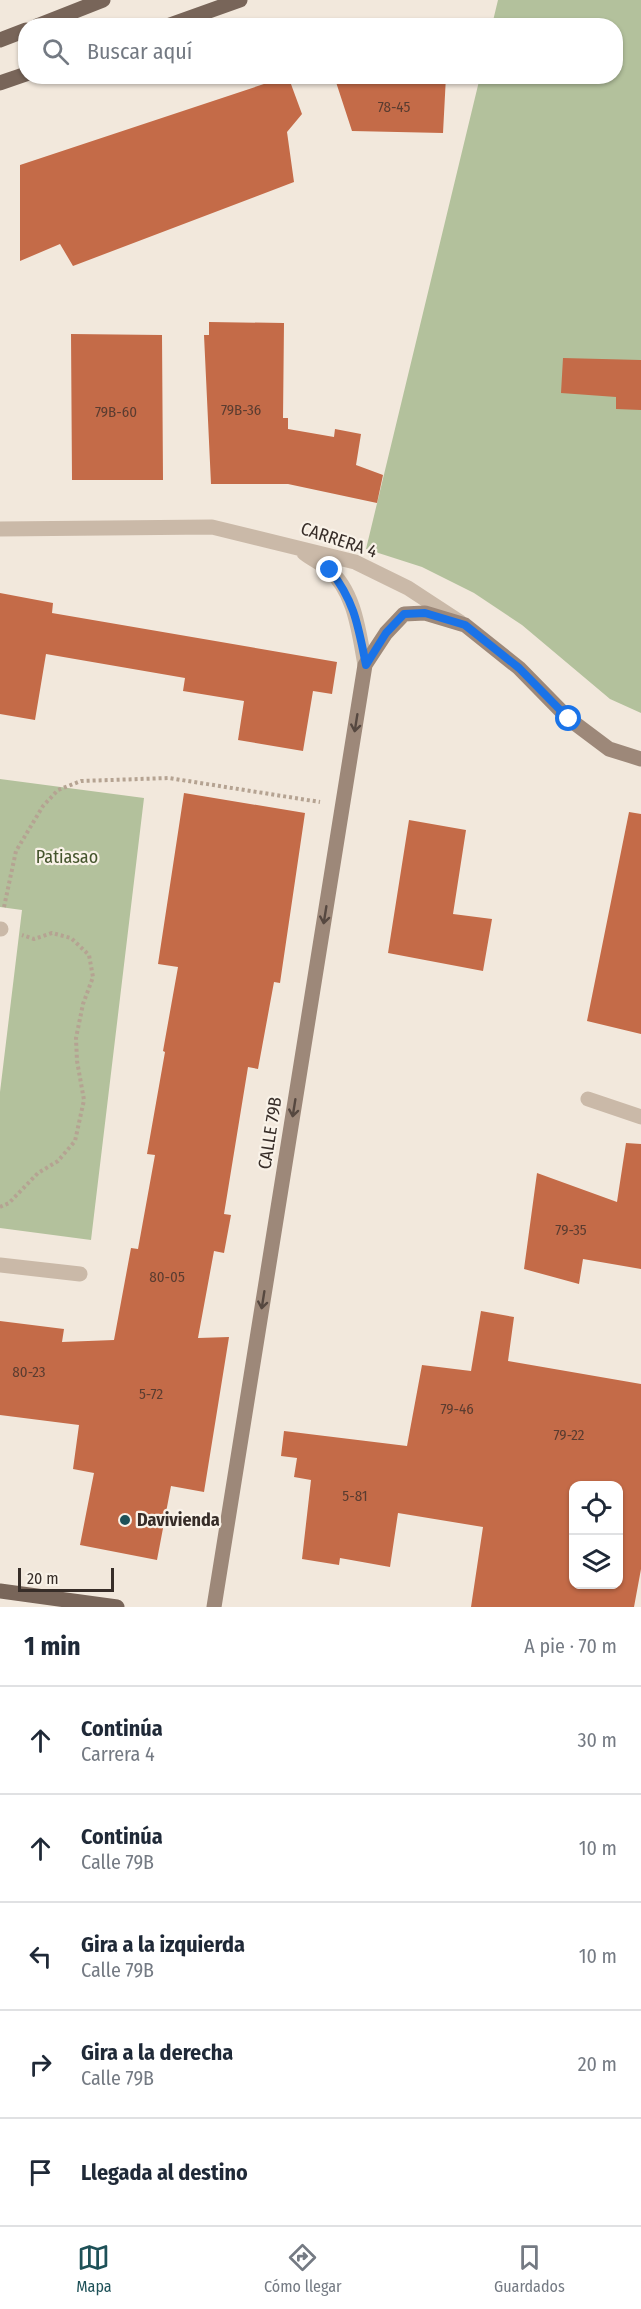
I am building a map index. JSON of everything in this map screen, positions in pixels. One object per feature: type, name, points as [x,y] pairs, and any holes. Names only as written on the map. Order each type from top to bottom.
[{"type":"main road","points":[[57,18],[103,0]]},
{"type":"main road","points":[[189,18],[240,0]]},
{"type":"main road","points":[[0,40],[18,33]]},
{"type":"main road","points":[[0,83],[18,77]]},
{"type":"main road","points":[[0,1591],[117,1607]]},
{"type":"street","name":"CARRERA 4","points":[[0,530],[212,527],[355,562],[408,588],[465,625],[519,668],[569,719],[609,749],[641,759]]},
{"type":"street","name":"CALLE 79B","points":[[214,1607],[366,665],[357,622],[345,589],[330,570],[291,545]]},
{"type":"street","name":"CALLE 79B","points":[[366,665],[386,633],[404,614],[425,613],[465,625]]},
{"type":"street","points":[[588,1099],[641,1117]]},
{"type":"street","points":[[0,1265],[80,1274]]},
{"type":"path","points":[[6,888],[16,851],[43,806],[58,790],[81,781],[169,778],[326,803]]},
{"type":"path","points":[[0,1207],[9,1203],[38,1173],[58,1161],[75,1141],[84,1100],[75,1038],[93,977],[89,955],[70,938],[52,933],[34,939],[1,929]]},
{"type":"green space","points":[[498,0],[641,0],[641,713],[610,699],[522,625],[474,593],[422,567],[366,549],[478,84],[623,84],[623,18],[494,18]]},
{"type":"green space","name":"Patiasao","points":[[0,779],[144,798],[91,1240],[0,1228],[0,1092],[22,910],[0,907]]},
{"type":"building","points":[[264,84],[291,84],[302,114],[287,132],[294,182],[73,266],[60,244],[20,261],[20,165]]},
{"type":"building","points":[[337,84],[446,84],[443,133],[352,131]]},
{"type":"building","points":[[209,322],[284,323],[283,418],[288,418],[288,429],[334,437],[335,429],[361,434],[356,465],[383,475],[377,503],[288,484],[211,484],[204,335],[209,335]]},
{"type":"building","points":[[71,334],[162,335],[163,480],[72,480]]},
{"type":"building","points":[[563,358],[641,360],[641,410],[616,409],[616,397],[561,393]]},
{"type":"building","points":[[0,593],[53,603],[52,613],[337,662],[332,694],[313,691],[303,751],[238,740],[244,701],[183,691],[185,678],[46,654],[35,720],[0,714]]},
{"type":"building","points":[[184,793],[305,813],[280,983],[274,982],[258,1069],[248,1067],[224,1214],[231,1215],[224,1253],[214,1251],[198,1338],[229,1337],[204,1492],[171,1486],[157,1560],[80,1545],[94,1473],[73,1469],[79,1425],[0,1415],[0,1321],[64,1329],[62,1342],[114,1340],[131,1248],[138,1249],[155,1155],[147,1154],[178,967],[158,964]]},
{"type":"building","points":[[629,812],[641,814],[641,1034],[587,1021]]},
{"type":"building","points":[[409,820],[466,830],[453,914],[492,919],[483,971],[388,953]]},
{"type":"building","points":[[626,1143],[641,1144],[641,1269],[583,1259],[579,1284],[524,1269],[537,1173],[617,1202]]},
{"type":"building","points":[[481,1311],[514,1317],[508,1361],[641,1384],[641,1569],[634,1607],[471,1607],[483,1527],[398,1513],[390,1567],[340,1558],[339,1565],[302,1559],[311,1480],[294,1477],[297,1458],[281,1456],[284,1431],[407,1446],[422,1365],[471,1371]]},
{"type":"place","name":"Davivienda","points":[[125,1520]]},
{"type":"route","points":[[330,570],[345,589],[357,622],[366,665],[386,633],[404,614],[425,613],[465,625],[519,668],[569,719]]}]
